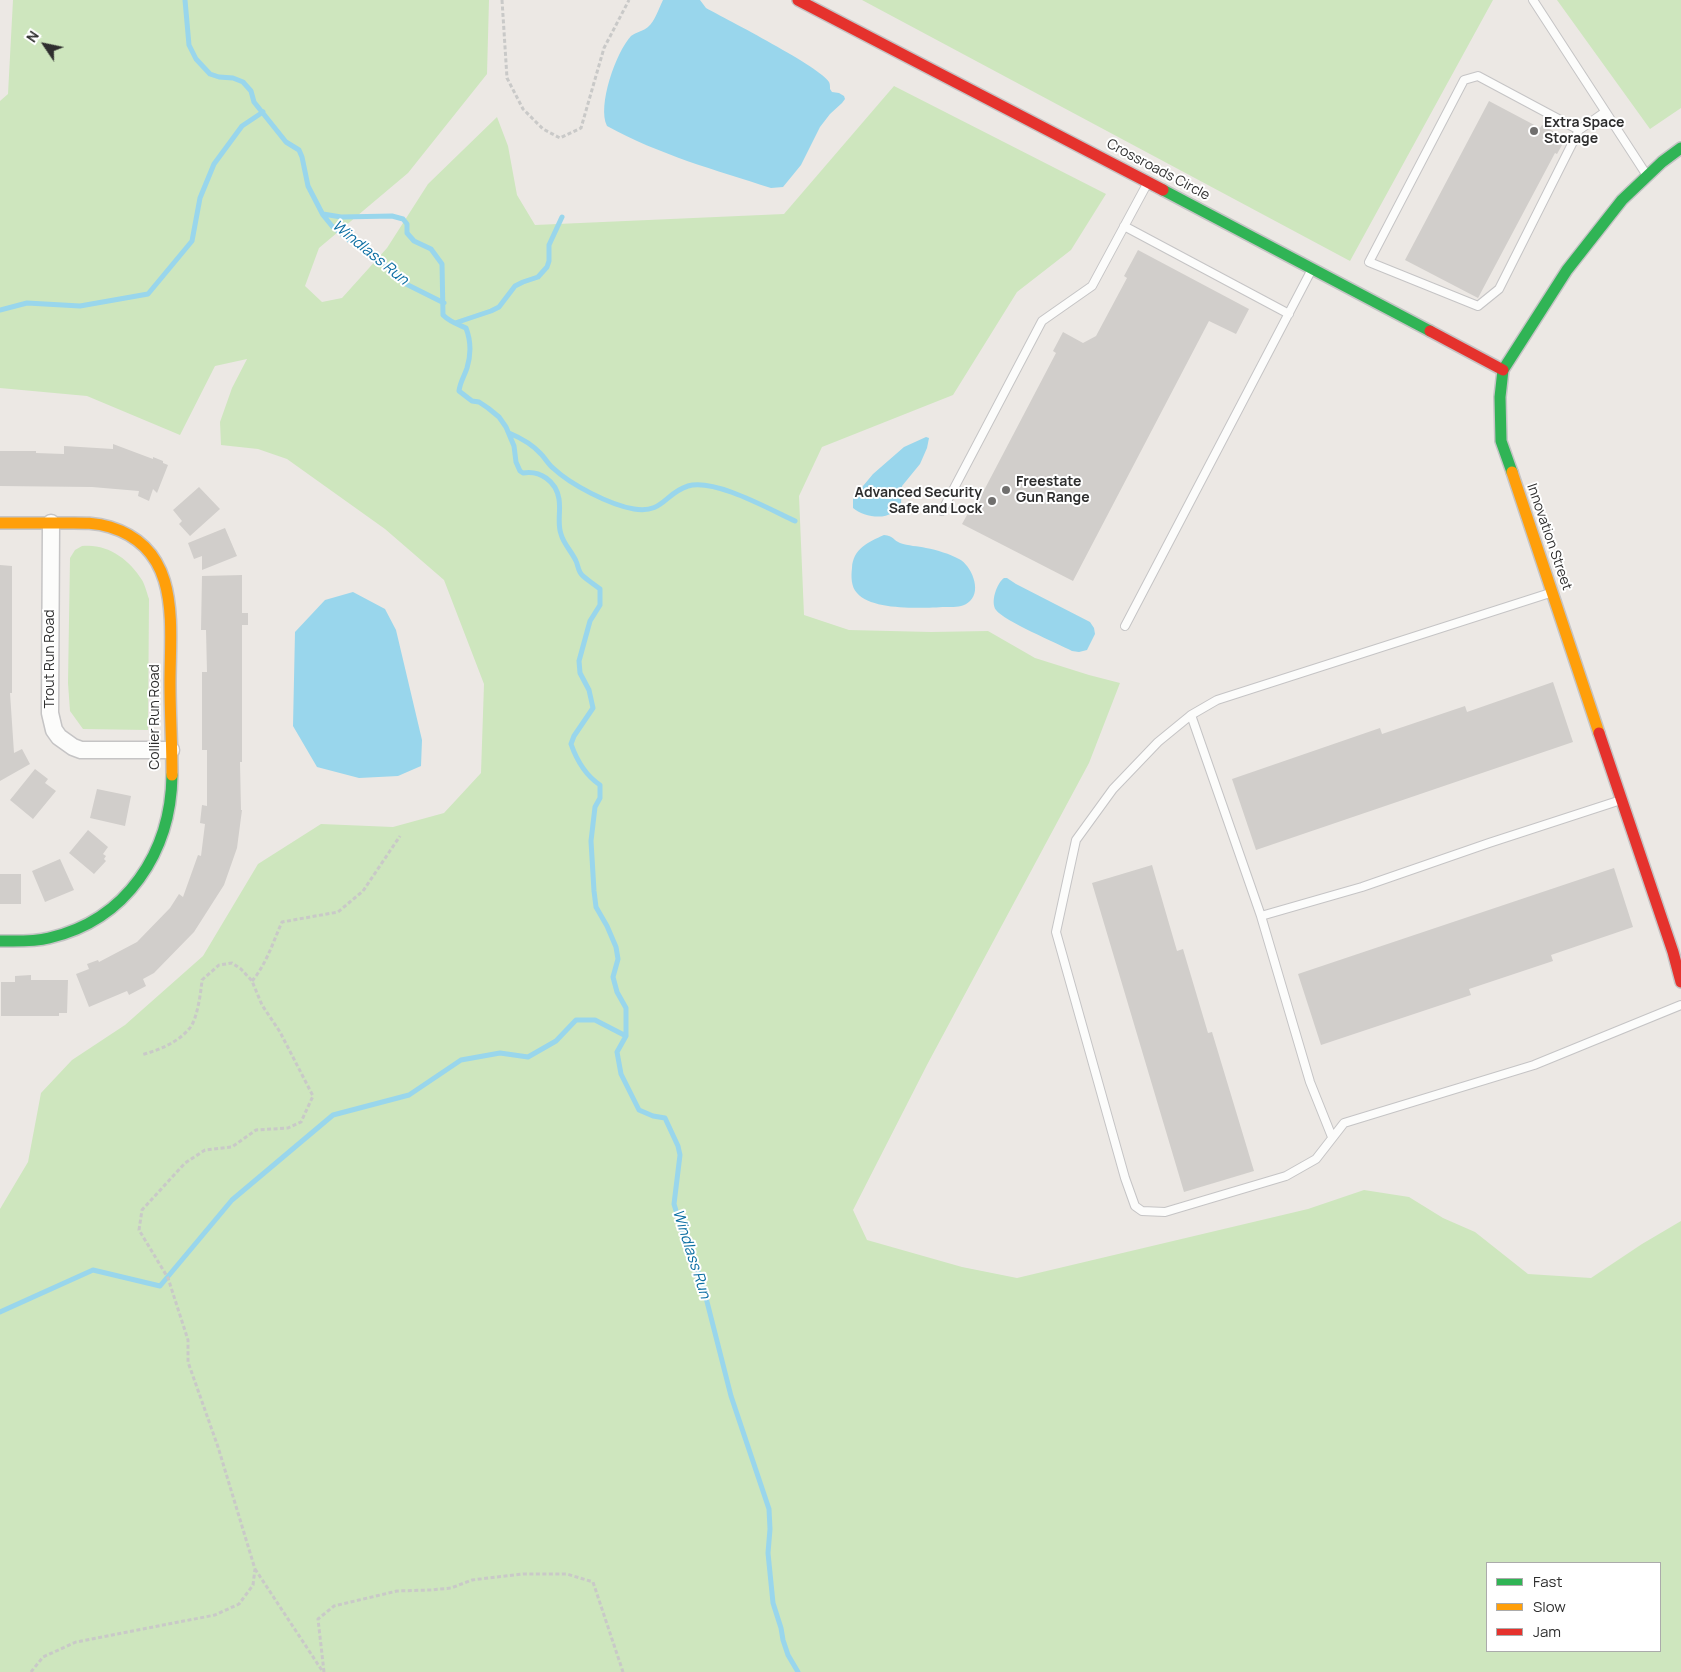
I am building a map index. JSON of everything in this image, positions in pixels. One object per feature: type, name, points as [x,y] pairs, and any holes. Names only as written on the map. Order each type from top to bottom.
[{"type":"street","name":"Crossroads Circle","points":[[798,0],[1503,370]]},
{"type":"street","name":"Innovation Street","points":[[1681,148],[1622,200],[1567,270],[1503,370],[1500,397],[1501,441],[1673,952],[1681,982]]},
{"type":"street","name":"Collier Run Road","points":[[0,523],[93,523],[118,528],[142,544],[153,555],[167,584],[170,601],[170,792],[165,829],[158,850],[147,870],[133,889],[116,906],[97,919],[66,933],[33,940],[0,941]]},
{"type":"street","name":"Trout Run Road","points":[[51,523],[50,713],[54,730],[66,743],[81,750],[170,750]]},
{"type":"lane","points":[[1533,0],[1647,176]]},
{"type":"lane","points":[[1579,130],[1478,76],[1464,80],[1369,262],[1478,306],[1499,289],[1579,130],[1606,112]]},
{"type":"lane","points":[[942,511],[1042,321],[1092,286],[1148,182]]},
{"type":"lane","points":[[1124,226],[1289,314]]},
{"type":"lane","points":[[1125,626],[1313,269]]},
{"type":"lane","points":[[1552,593],[1217,700],[1191,714],[1158,742],[1113,789],[1076,840],[1056,932],[1125,1178],[1135,1206],[1142,1211],[1165,1212],[1286,1176],[1316,1159],[1344,1123],[1534,1065],[1681,1004]]},
{"type":"lane","points":[[1191,714],[1261,916],[1310,1082],[1332,1136]]},
{"type":"lane","points":[[1261,916],[1362,887],[1622,800]]},
{"type":"path","points":[[502,0],[507,78],[524,109],[543,129],[560,138],[581,128],[604,48],[628,0]]},
{"type":"path","points":[[252,981],[268,957],[282,922],[338,912],[363,891],[400,836]]},
{"type":"path","points":[[142,1055],[166,1047],[190,1028],[200,999],[202,980],[219,965],[232,963],[241,969],[252,981],[262,1004],[280,1032],[313,1096],[302,1122],[288,1128],[256,1130],[232,1147],[205,1150],[185,1163],[142,1210],[139,1230],[168,1278],[188,1340],[188,1362],[218,1447],[255,1569],[323,1672]]},
{"type":"path","points":[[31,1672],[43,1657],[76,1642],[215,1615],[239,1604],[253,1585],[255,1569]]},
{"type":"path","points":[[323,1672],[318,1619],[334,1606],[396,1591],[451,1588],[472,1580],[523,1574],[567,1574],[593,1582],[623,1672]]},
{"type":"green space","points":[[13,0],[489,0],[487,74],[408,173],[319,248],[305,286],[322,302],[342,298],[387,248],[428,184],[497,117],[508,146],[517,195],[535,225],[784,214],[894,86],[1106,194],[1071,250],[1017,292],[953,395],[822,447],[799,496],[804,615],[849,630],[988,631],[1035,658],[1120,683],[1089,763],[928,1063],[853,1210],[867,1240],[962,1267],[1017,1278],[1308,1209],[1364,1190],[1409,1197],[1443,1218],[1475,1232],[1528,1274],[1591,1278],[1681,1221],[1681,1672],[0,1672],[0,1209],[28,1162],[41,1093],[72,1060],[125,1025],[203,956],[258,864],[321,824],[393,827],[444,813],[481,773],[484,684],[444,580],[385,529],[287,459],[258,449],[221,445],[220,422],[232,388],[247,359],[215,366],[180,435],[87,396],[0,388],[0,101],[8,94]]},
{"type":"green space","points":[[862,0],[1493,0],[1350,261]]},
{"type":"green space","points":[[1557,0],[1681,0],[1681,108],[1650,129]]},
{"type":"green space","points":[[82,546],[100,547],[124,559],[137,572],[145,587],[149,599],[148,730],[83,729],[70,711],[68,683],[70,558],[75,550]]},
{"type":"water","points":[[663,0],[700,0],[706,8],[810,66],[829,82],[832,92],[844,96],[845,99],[842,103],[820,127],[801,165],[783,187],[771,188],[688,161],[647,145],[607,126],[604,106],[614,66],[631,36],[646,28],[655,18]]},
{"type":"water","points":[[926,437],[929,438],[927,448],[920,464],[902,486],[901,504],[892,513],[878,517],[861,513],[853,508],[853,498],[873,474],[904,447]]},
{"type":"water","points":[[884,535],[890,536],[903,544],[948,554],[963,562],[974,578],[975,591],[970,601],[955,607],[924,608],[886,606],[864,599],[855,591],[853,585],[853,561],[862,547]]},
{"type":"water","points":[[1004,578],[1090,622],[1095,634],[1087,650],[1072,651],[1001,615],[994,607],[994,598],[1001,580]]},
{"type":"water","points":[[353,592],[385,609],[396,630],[422,740],[421,766],[398,776],[359,778],[317,767],[293,726],[295,632],[325,600]]},
{"type":"building","points":[[1489,101],[1540,128],[1542,125],[1566,138],[1557,154],[1555,153],[1478,298],[1405,260]]},
{"type":"building","points":[[1138,250],[1249,309],[1236,334],[1209,321],[1073,581],[962,524],[977,497],[980,498],[1056,353],[1053,351],[1063,332],[1083,343],[1096,336],[1127,278],[1124,276]]},
{"type":"building","points":[[113,444],[153,459],[153,457],[168,465],[157,493],[153,489],[149,501],[138,496],[139,491],[92,487],[0,486],[0,451],[36,451],[36,453],[64,454],[64,446],[113,449]]},
{"type":"building","points":[[199,487],[220,509],[190,536],[179,524],[182,521],[173,510]]},
{"type":"building","points":[[225,528],[237,556],[202,570],[202,556],[194,559],[188,543]]},
{"type":"building","points":[[0,565],[12,566],[12,693],[10,693],[14,753],[22,749],[30,764],[0,781]]},
{"type":"building","points":[[242,575],[242,613],[248,613],[248,625],[242,625],[242,762],[240,762],[242,810],[237,848],[224,885],[194,932],[154,973],[143,979],[146,986],[129,995],[127,991],[89,1007],[76,974],[89,969],[87,964],[98,960],[99,962],[137,942],[170,908],[179,894],[183,897],[198,855],[201,856],[205,824],[200,823],[202,805],[207,806],[207,750],[202,750],[202,672],[207,672],[206,630],[201,630],[202,576]]},
{"type":"building","points":[[1553,682],[1573,742],[1256,850],[1232,779],[1380,728],[1382,734],[1465,706],[1467,712]]},
{"type":"building","points":[[35,769],[48,779],[45,783],[56,791],[33,819],[10,800]]},
{"type":"building","points":[[97,789],[131,796],[125,826],[90,818]]},
{"type":"building","points":[[88,830],[108,847],[103,854],[106,856],[104,859],[106,861],[94,874],[69,853]]},
{"type":"building","points":[[60,859],[74,890],[45,902],[32,871]]},
{"type":"building","points":[[1152,865],[1177,951],[1183,949],[1208,1033],[1212,1032],[1254,1171],[1184,1192],[1092,883]]},
{"type":"building","points":[[1614,868],[1633,927],[1551,955],[1553,961],[1469,989],[1471,995],[1321,1045],[1298,974]]},
{"type":"building","points":[[0,874],[21,874],[21,904],[0,904]]},
{"type":"building","points":[[31,975],[31,980],[68,980],[67,1013],[59,1013],[59,1016],[1,1016],[1,982],[15,982],[15,976]]},
{"type":"waterway","name":"Windlass Run","points":[[185,0],[189,45],[196,59],[210,74],[233,78],[243,82],[251,91],[254,102],[286,142],[299,150],[308,186],[323,215],[332,226],[350,241],[387,266],[404,283],[444,303]]},
{"type":"waterway","points":[[0,310],[27,303],[80,306],[148,294],[192,241],[200,198],[214,164],[242,126],[263,112]]},
{"type":"waterway","name":"Windlass Run","points":[[323,214],[341,217],[392,216],[403,219],[407,224],[407,233],[414,241],[431,249],[442,264],[443,315],[466,328],[469,338],[469,358],[459,391],[472,401],[479,402],[499,417],[506,427],[514,446],[516,462],[520,471],[541,475],[551,482],[559,499],[559,526],[562,537],[581,573],[600,589],[600,605],[590,621],[579,661],[580,673],[589,690],[593,708],[574,736],[571,744],[582,767],[600,785],[600,798],[595,807],[591,841],[594,891],[596,907],[616,947],[618,959],[613,977],[617,992],[626,1008],[626,1036],[617,1052],[621,1074],[639,1110],[653,1116],[665,1118],[678,1146],[680,1155],[674,1204],[683,1234],[702,1282],[731,1396],[769,1509],[768,1553],[773,1603],[788,1655],[798,1672]]},
{"type":"waterway","points":[[455,323],[499,307],[515,286],[538,277],[547,267],[549,245],[562,217]]},
{"type":"waterway","points":[[509,433],[534,447],[551,466],[570,481],[603,499],[624,507],[644,510],[658,506],[674,493],[688,486],[712,486],[742,496],[795,521]]},
{"type":"waterway","points":[[0,1312],[93,1270],[160,1286],[232,1200],[333,1115],[409,1095],[461,1060],[500,1053],[528,1057],[556,1041],[576,1020],[595,1020],[626,1036]]},
{"type":"traffic: fast","points":[[1512,472],[1501,441],[1500,397],[1503,370],[1567,270],[1622,200],[1662,162],[1681,148]]},
{"type":"traffic: fast","points":[[1163,190],[1430,331]]},
{"type":"traffic: fast","points":[[0,941],[43,939],[77,929],[101,916],[122,899],[139,879],[153,856],[163,830],[170,803],[172,775]]},
{"type":"traffic: slow","points":[[1512,472],[1599,733]]},
{"type":"traffic: slow","points":[[0,523],[80,523],[104,525],[133,538],[150,552],[161,570],[167,591],[170,614],[172,775]]},
{"type":"traffic: jam","points":[[798,0],[1163,190]]},
{"type":"traffic: jam","points":[[1430,331],[1503,370]]},
{"type":"traffic: jam","points":[[1599,733],[1673,952],[1681,982]]},
{"type":"place","name":"Extra Space Storage","points":[[1534,131]]},
{"type":"place","name":"Freestate Gun Range","points":[[1006,490]]},
{"type":"place","name":"Advanced Security Safe and Lock","points":[[992,501]]}]
